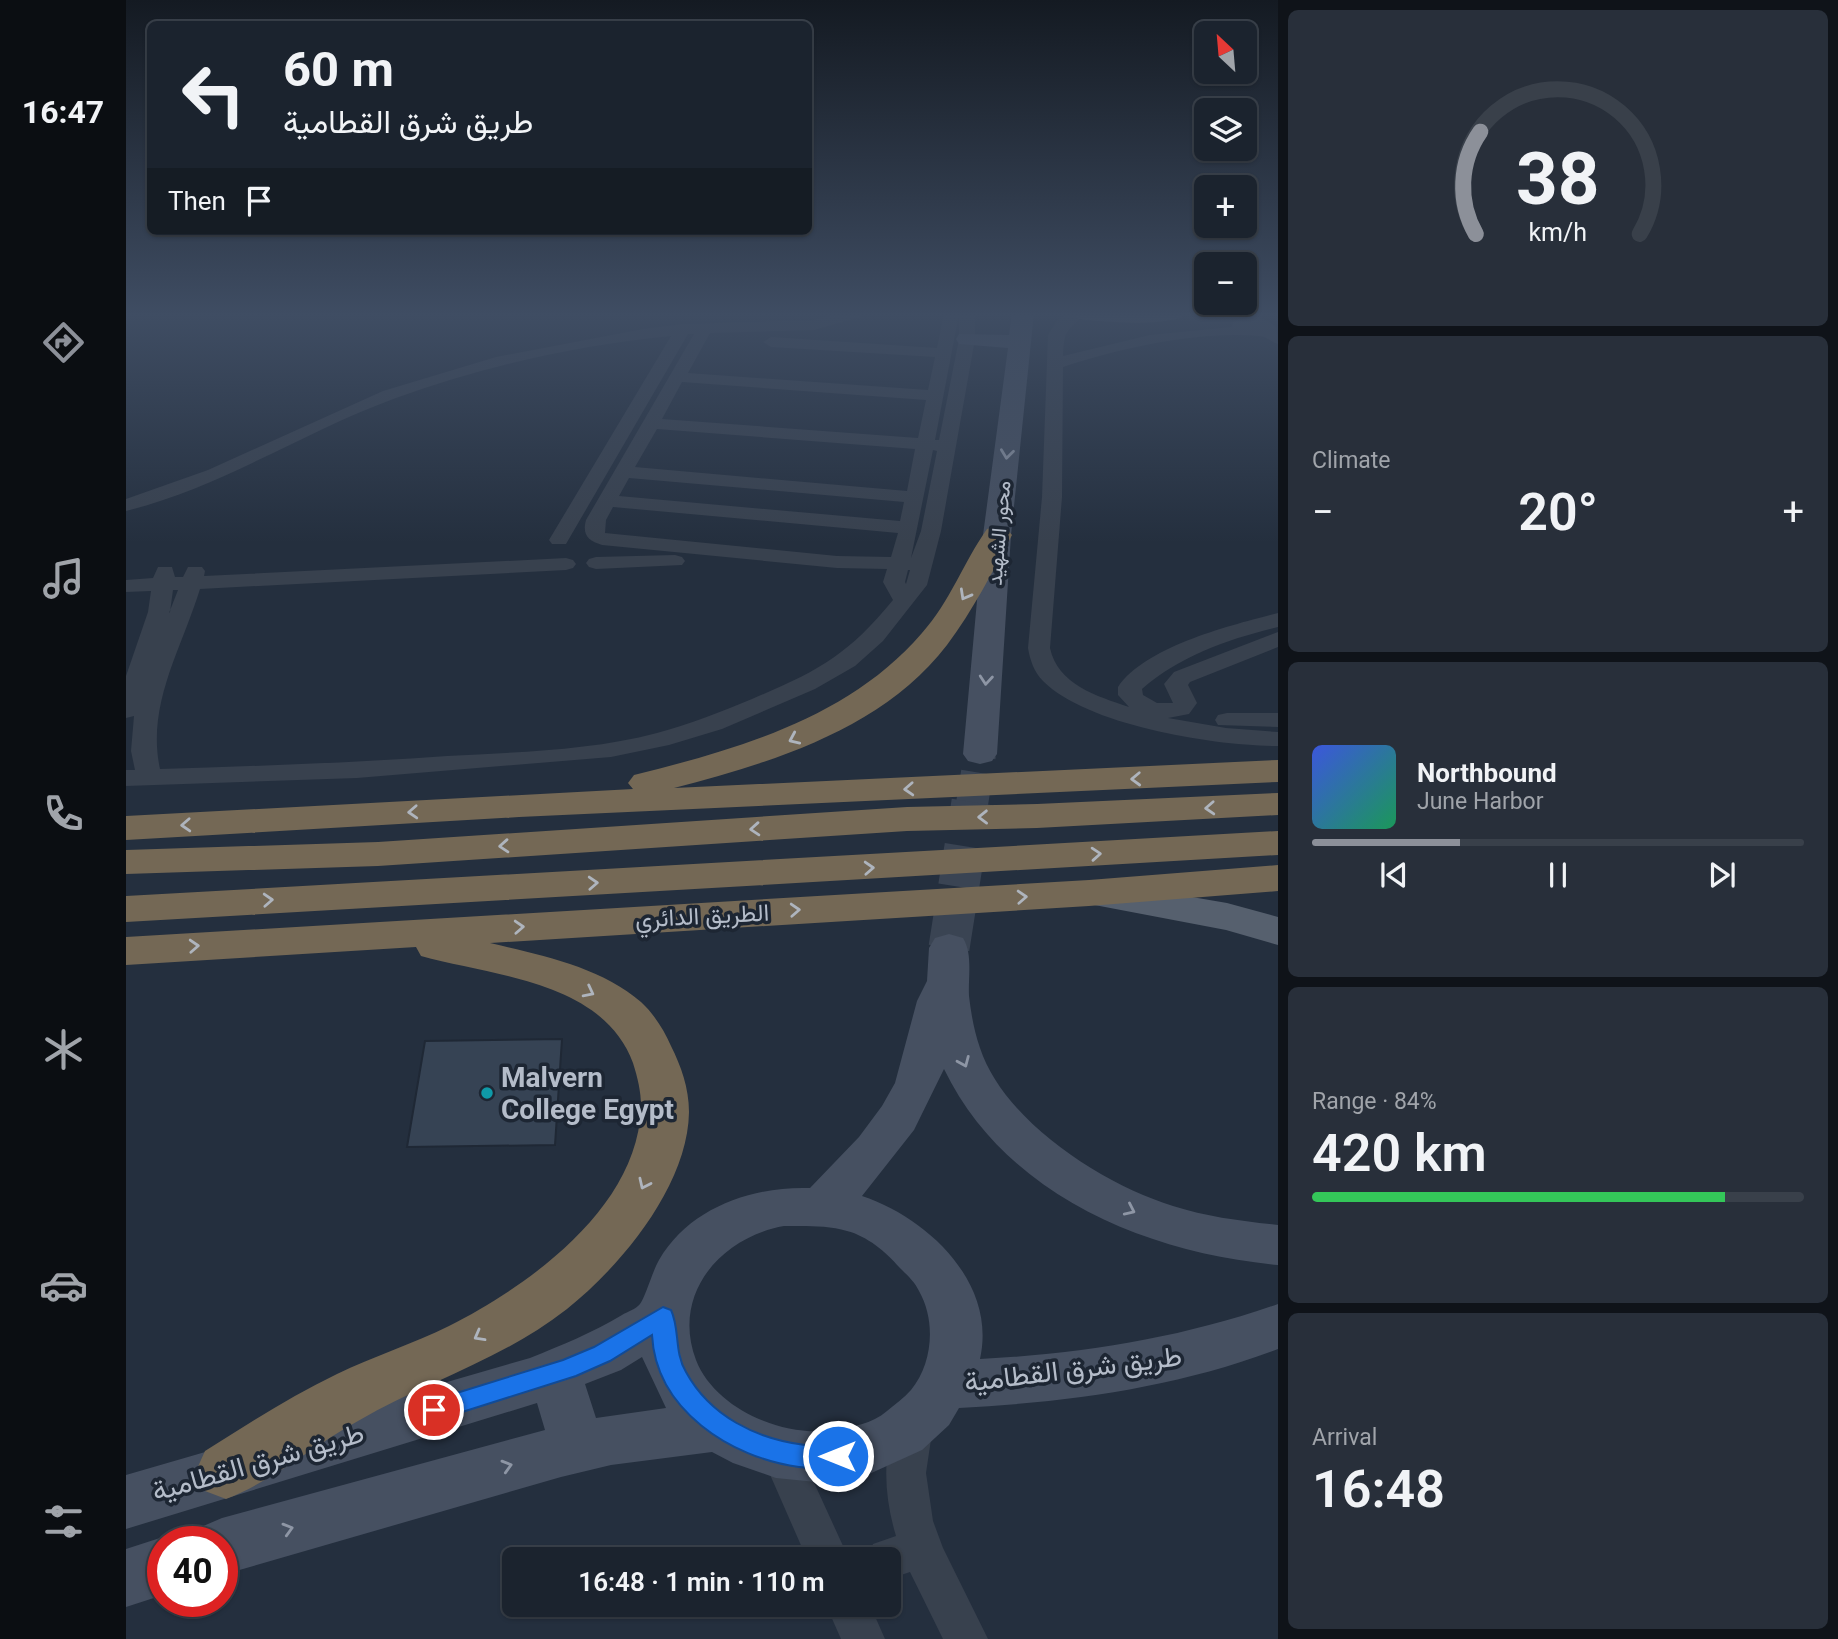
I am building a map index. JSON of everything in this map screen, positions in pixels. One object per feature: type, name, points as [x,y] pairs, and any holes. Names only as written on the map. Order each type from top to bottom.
[{"type":"highway","points":[[519,806],[630,787],[714,768],[774,748],[858,707],[891,681],[932,642],[961,602],[997,535]]},
{"type":"highway","points":[[126,828],[519,806],[1278,771]]},
{"type":"highway","points":[[126,862],[378,854],[907,819],[1037,816],[1278,804]]},
{"type":"highway","name":"الطريق الدائري","points":[[126,909],[1278,843]]},
{"type":"highway","name":"الطريق الدائري","points":[[126,951],[1278,878]]},
{"type":"highway","points":[[226,1471],[357,1392],[467,1344],[519,1314],[567,1278],[606,1241],[639,1194],[657,1155],[665,1121],[663,1083],[651,1049],[639,1029],[623,1011],[590,991],[550,975],[472,953],[382,936]]},
{"type":"main road","points":[[1089,892],[1216,914],[1278,931]]},
{"type":"street","points":[[126,505],[215,474],[353,410],[406,389]]},
{"type":"street","points":[[566,564],[552,558],[554,544],[657,389]]},
{"type":"street","points":[[596,563],[610,556],[612,546],[599,538],[594,524],[670,389]]},
{"type":"street","points":[[847,389],[935,396]]},
{"type":"street","points":[[904,589],[900,561],[936,389]]},
{"type":"street","points":[[193,577],[147,706],[143,760],[137,777],[357,770],[547,757],[611,750],[660,740],[713,724],[807,684],[847,661],[893,617],[904,589],[923,564],[958,389]]},
{"type":"street","name":"محور الشهيد","points":[[979,754],[993,613],[997,535],[1014,389]]},
{"type":"street","points":[[1054,389],[1052,510],[1039,648],[1045,667],[1052,677],[1070,692],[1119,713],[1209,724],[1278,720]]},
{"type":"street","points":[[651,423],[947,446]]},
{"type":"street","points":[[623,471],[914,496]]},
{"type":"street","points":[[607,501],[907,528]]},
{"type":"street","points":[[193,577],[512,555],[577,536],[837,562],[900,561],[923,564]]},
{"type":"street","points":[[126,573],[164,578],[596,563],[710,562],[849,573],[904,589]]},
{"type":"street","points":[[126,586],[164,578]]},
{"type":"street","points":[[126,711],[159,612],[164,578]]},
{"type":"street","points":[[1129,691],[1142,676],[1170,658],[1208,641],[1278,620]]},
{"type":"street","points":[[1042,631],[1054,658],[1066,672],[1100,687],[1129,691],[1138,703],[1151,709],[1174,710],[1184,706]]},
{"type":"street","points":[[1278,639],[1208,664],[1182,677],[1176,684],[1184,706],[1209,724],[1250,740],[1278,739]]},
{"type":"street","points":[[822,1207],[867,1162],[886,1138],[917,1082],[947,965],[959,1053],[973,1084],[1020,1140],[1058,1171],[1103,1198],[1154,1222],[1217,1238],[1278,1245]]},
{"type":"street","points":[[784,1207],[822,1207],[859,1215],[893,1231],[922,1254],[944,1283],[956,1316],[957,1351],[947,1385],[933,1407],[913,1426],[891,1440],[866,1450],[838,1456],[781,1454],[759,1447],[718,1426],[693,1403],[675,1376],[664,1346],[663,1317],[671,1283],[689,1255],[715,1231],[760,1212],[784,1207]]},
{"type":"street","name":"طريق شرق القطامية","points":[[126,1502],[554,1374],[602,1354],[663,1317]]},
{"type":"street","name":"طريق شرق القطامية","points":[[947,1385],[1044,1379],[1123,1369],[1188,1356],[1278,1326]]},
{"type":"street","points":[[554,1374],[579,1447]]},
{"type":"street","points":[[238,1543],[579,1447],[718,1426]]},
{"type":"street","points":[[913,1426],[906,1476],[905,1553],[966,1639]]},
{"type":"street","points":[[781,1454],[823,1547]]},
{"type":"street","points":[[126,1578],[147,1571]]},
{"type":"street","points":[[853,1617],[863,1639]]},
{"type":"building","name":"Malvern College Egypt","points":[[562,1039],[555,1145],[407,1147],[425,1041]]},
{"type":"tunnel","points":[[972,804],[980,754]]},
{"type":"tunnel","points":[[949,948],[972,802]]},
{"type":"place","name":"Malvern College Egypt","points":[[487,1093]]},
{"type":"route","points":[[434,1410],[567,1369],[602,1354],[663,1317],[664,1346],[675,1376],[693,1403],[718,1426],[737,1438],[781,1454],[838,1456]]}]
